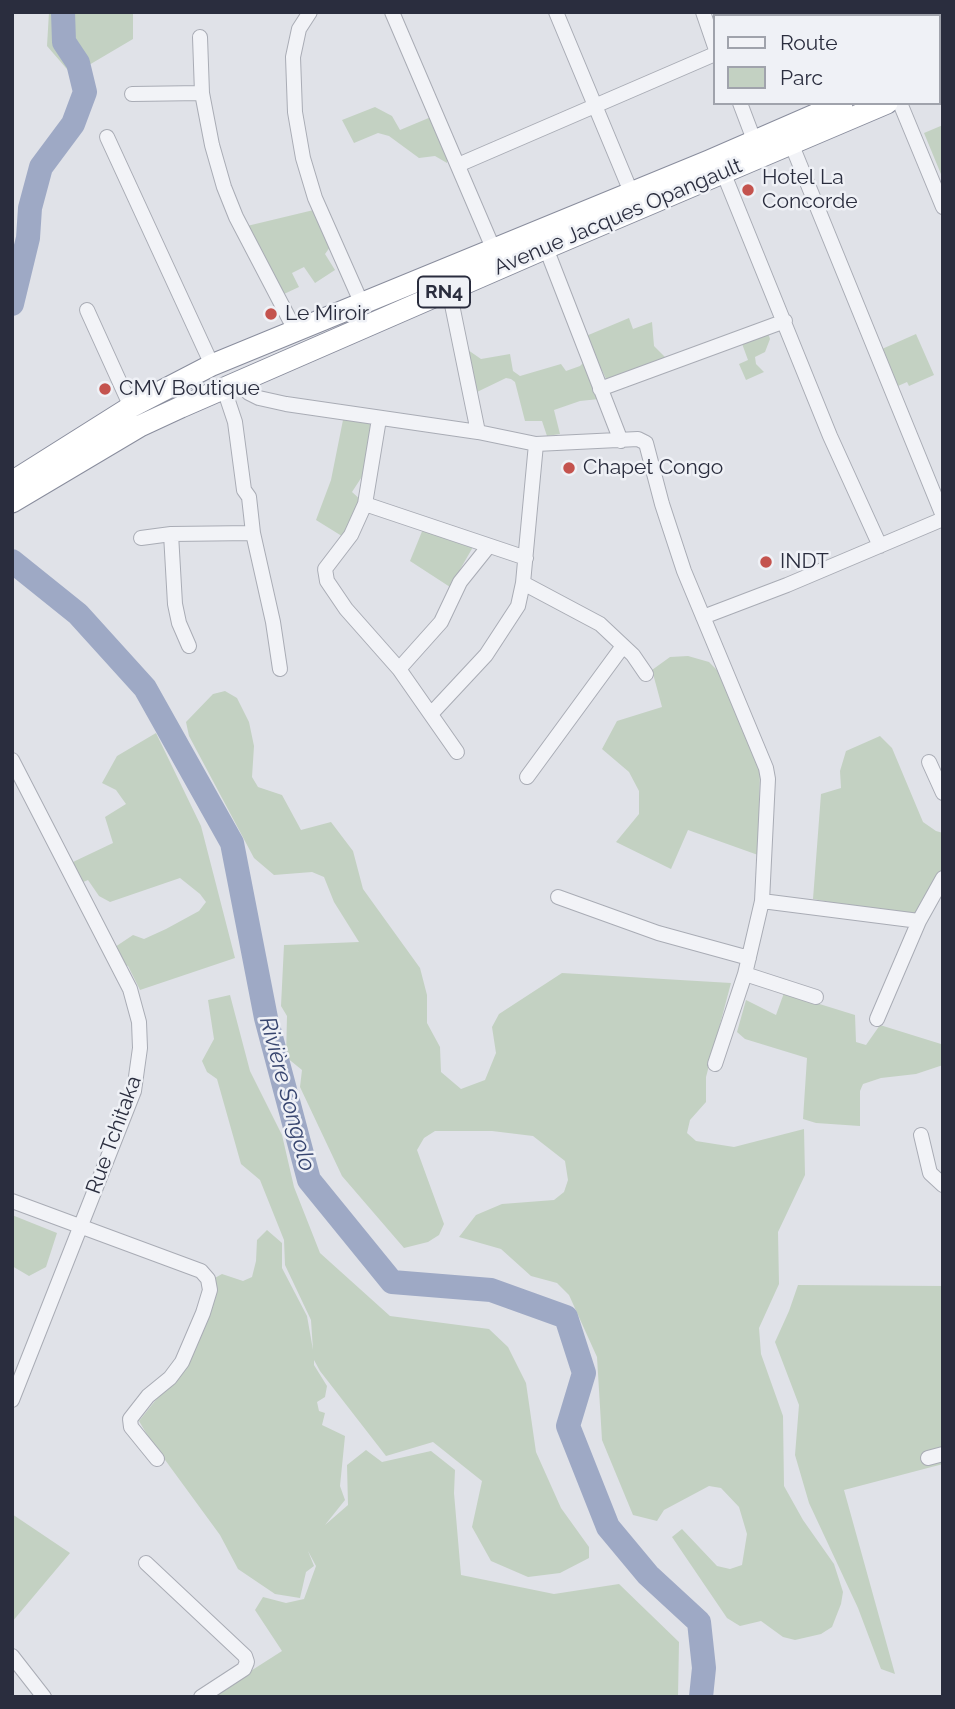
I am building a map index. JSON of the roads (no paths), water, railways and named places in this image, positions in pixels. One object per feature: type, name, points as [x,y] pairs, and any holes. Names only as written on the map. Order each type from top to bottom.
[{"type":"highway","name":"Avenue Jacques Opangault","points":[[12,482],[131,407],[212,365],[837,105]]},
{"type":"highway","name":"Avenue Jacques Opangault","points":[[12,502],[140,426],[546,248],[882,105]]},
{"type":"street","points":[[310,12],[299,29],[293,57],[295,112],[303,158],[315,198],[361,302]]},
{"type":"street","points":[[392,12],[492,248]]},
{"type":"street","points":[[556,12],[631,192]]},
{"type":"street","points":[[703,12],[713,41]]},
{"type":"street","points":[[200,37],[202,93],[212,145],[228,197],[295,330]]},
{"type":"street","points":[[458,165],[713,55]]},
{"type":"street","points":[[132,94],[202,93]]},
{"type":"street","points":[[741,105],[754,141]]},
{"type":"street","points":[[901,105],[943,207]]},
{"type":"street","points":[[107,137],[212,365]]},
{"type":"street","points":[[703,617],[943,518],[791,143]]},
{"type":"street","points":[[723,172],[830,436],[880,546]]},
{"type":"street","points":[[546,248],[621,441]]},
{"type":"street","points":[[449,290],[478,432]]},
{"type":"street","points":[[87,310],[131,407]]},
{"type":"street","points":[[600,389],[785,321]]},
{"type":"street","points":[[230,385],[259,398],[379,419],[478,432],[536,444],[638,439],[646,443],[670,526],[703,617],[766,768],[768,792],[762,901],[745,974],[715,1064]]},
{"type":"street","points":[[230,385],[244,490],[249,497],[253,533],[273,622],[280,669]]},
{"type":"street","points":[[379,419],[365,505],[351,535],[325,569],[327,581],[346,609],[398,669],[457,752]]},
{"type":"street","points":[[431,714],[492,647],[518,606],[526,558],[536,444]]},
{"type":"street","points":[[365,505],[526,558]]},
{"type":"street","points":[[141,538],[170,534],[253,533]]},
{"type":"street","points":[[170,534],[175,604],[188,646]]},
{"type":"street","points":[[398,669],[441,622],[460,582],[488,547]]},
{"type":"street","points":[[523,583],[600,624],[646,674]]},
{"type":"street","points":[[527,777],[623,646]]},
{"type":"street","name":"Rue Tchitaka","points":[[12,760],[130,989],[139,1022],[140,1064],[134,1091],[12,1400]]},
{"type":"street","points":[[929,762],[943,793]]},
{"type":"street","points":[[877,1019],[919,921],[943,878]]},
{"type":"street","points":[[558,897],[658,933],[749,958]]},
{"type":"street","points":[[762,901],[919,921]]},
{"type":"street","points":[[745,974],[816,997]]},
{"type":"street","points":[[921,1135],[930,1173],[943,1185]]},
{"type":"street","points":[[12,1200],[201,1271],[208,1279],[210,1290],[203,1313],[182,1362],[170,1378],[148,1396],[130,1419],[131,1427],[157,1459]]},
{"type":"street","points":[[146,1563],[245,1656],[247,1662],[244,1669],[201,1697]]},
{"type":"street","points":[[12,1656],[44,1697]]},
{"type":"waterway","name":"Rivière Songolo","points":[[12,304],[28,238],[30,208],[41,167],[73,124],[85,92],[78,63],[64,42],[63,12]]},
{"type":"waterway","name":"Rivière Songolo","points":[[12,561],[78,614],[145,688],[232,843],[266,1018],[309,1180],[392,1282],[491,1290],[566,1317],[584,1373],[568,1426],[608,1527],[648,1575],[699,1622],[704,1668],[701,1697]]},
{"type":"place","name":"Hotel La Concorde","points":[[748,190]]},
{"type":"place","name":"Le Miroir","points":[[271,314]]},
{"type":"place","name":"CMV Boutique","points":[[105,389]]},
{"type":"place","name":"Chapet Congo","points":[[569,468]]},
{"type":"place","name":"INDT","points":[[766,562]]}]
